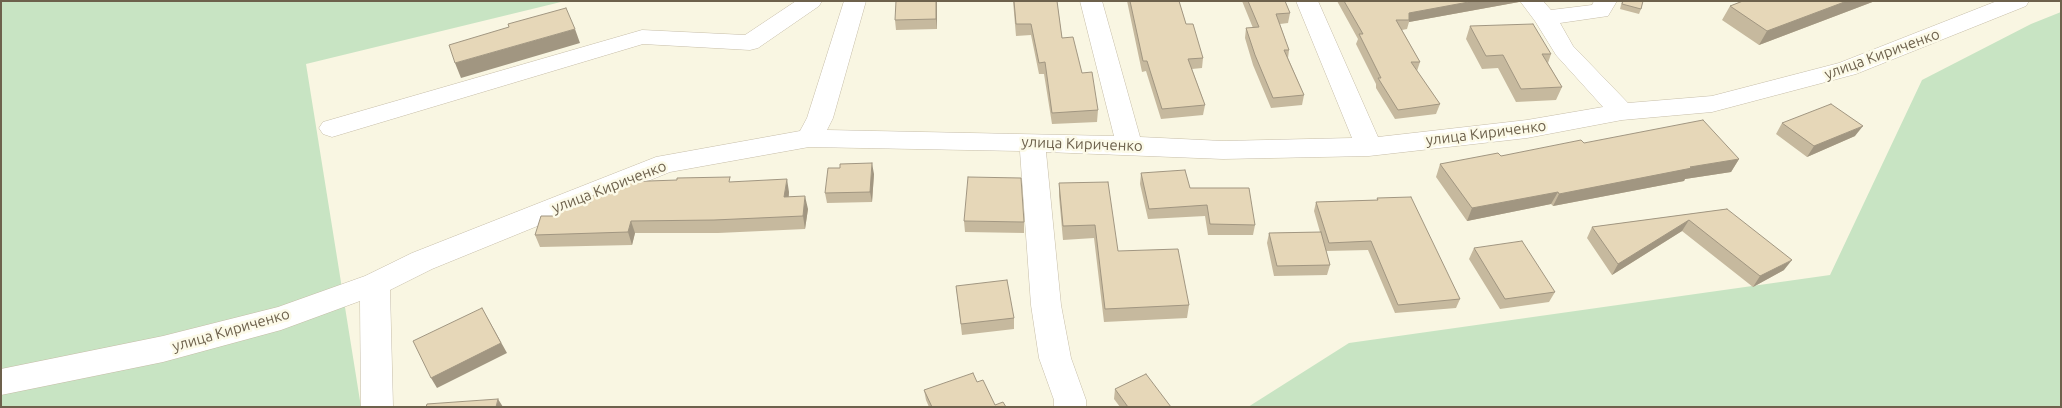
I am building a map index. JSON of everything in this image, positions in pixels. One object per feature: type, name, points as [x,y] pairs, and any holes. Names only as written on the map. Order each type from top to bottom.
[{"type":"street","points":[[332,128],[642,36],[750,43],[811,1]]},
{"type":"street","points":[[810,138],[820,118],[855,1]]},
{"type":"street","points":[[1091,1],[1128,145]]},
{"type":"street","points":[[1307,1],[1369,148]]},
{"type":"street","points":[[1538,10],[1600,11],[1606,1]]},
{"type":"street","name":"улица Кириченко","points":[[1,382],[163,349],[281,318],[375,284],[422,261],[665,164],[810,138],[1128,145],[1223,150],[1369,148],[1527,129],[1622,112],[1712,104],[1847,70],[2018,1]]},
{"type":"street","points":[[1538,10],[1564,50],[1622,112]]},
{"type":"street","points":[[1032,143],[1046,305],[1055,358],[1070,400],[1070,407]]},
{"type":"street","points":[[375,284],[377,407]]},
{"type":"green space","points":[[1,1],[565,1],[306,64],[361,407],[1,407]]},
{"type":"green space","points":[[2061,12],[2061,407],[1248,407],[1349,343],[1830,275],[1922,80],[2031,24]]},
{"type":"building","points":[[896,1],[936,1],[936,19],[895,20]]},
{"type":"building","points":[[1014,1],[1057,1],[1062,38],[1073,37],[1082,73],[1092,72],[1098,110],[1052,113],[1045,62],[1039,63],[1031,24],[1016,24]]},
{"type":"building","points":[[1130,1],[1179,1],[1186,24],[1193,24],[1203,58],[1188,59],[1205,105],[1162,109],[1147,61],[1143,61]]},
{"type":"building","points":[[1248,1],[1285,1],[1290,13],[1276,14],[1289,50],[1284,50],[1304,95],[1273,98],[1246,28],[1259,27]]},
{"type":"building","points":[[1344,1],[1474,1],[1409,13],[1409,20],[1396,20],[1420,62],[1411,62],[1440,104],[1398,110],[1378,78],[1381,78],[1359,34],[1363,34]]},
{"type":"building","points":[[1623,1],[1643,1],[1641,9],[1622,4]]},
{"type":"building","points":[[1743,1],[1847,1],[1767,31],[1730,6]]},
{"type":"building","points":[[566,8],[575,29],[455,63],[449,45],[509,27],[508,24]]},
{"type":"building","points":[[1533,24],[1551,54],[1542,54],[1562,87],[1521,89],[1503,55],[1486,56],[1470,26]]},
{"type":"building","points":[[1831,104],[1863,126],[1814,146],[1782,123]]},
{"type":"building","points":[[1703,120],[1739,159],[1559,194],[1558,192],[1472,208],[1440,164],[1498,153],[1501,156],[1581,140],[1584,143]]},
{"type":"building","points":[[872,163],[870,192],[825,193],[828,168],[840,168],[840,164]]},
{"type":"building","points":[[1185,170],[1190,188],[1249,188],[1255,225],[1210,224],[1207,205],[1149,209],[1141,173]]},
{"type":"building","points":[[730,177],[729,182],[787,179],[784,197],[805,196],[803,216],[631,221],[628,232],[535,235],[541,216],[558,216],[563,203],[591,202],[593,195],[607,195],[619,189],[621,182]]},
{"type":"building","points":[[968,177],[1021,178],[1024,222],[964,221]]},
{"type":"building","points":[[1108,182],[1118,251],[1178,249],[1189,305],[1105,309],[1095,225],[1063,226],[1059,183]]},
{"type":"building","points":[[1411,197],[1460,299],[1398,305],[1371,241],[1329,243],[1316,202]]},
{"type":"building","points":[[1727,209],[1792,260],[1760,276],[1689,220],[1618,264],[1592,227]]},
{"type":"building","points":[[1321,232],[1330,265],[1277,266],[1269,233]]},
{"type":"building","points":[[1522,241],[1555,292],[1505,299],[1474,248]]},
{"type":"building","points":[[1007,280],[1014,318],[961,324],[956,286]]},
{"type":"building","points":[[482,308],[501,343],[431,378],[413,341]]},
{"type":"building","points":[[973,373],[977,382],[983,380],[995,405],[1003,402],[1006,407],[932,407],[924,390]]},
{"type":"building","points":[[1146,374],[1171,407],[1128,407],[1115,389]]},
{"type":"building","points":[[498,399],[496,407],[426,407],[427,404]]}]
